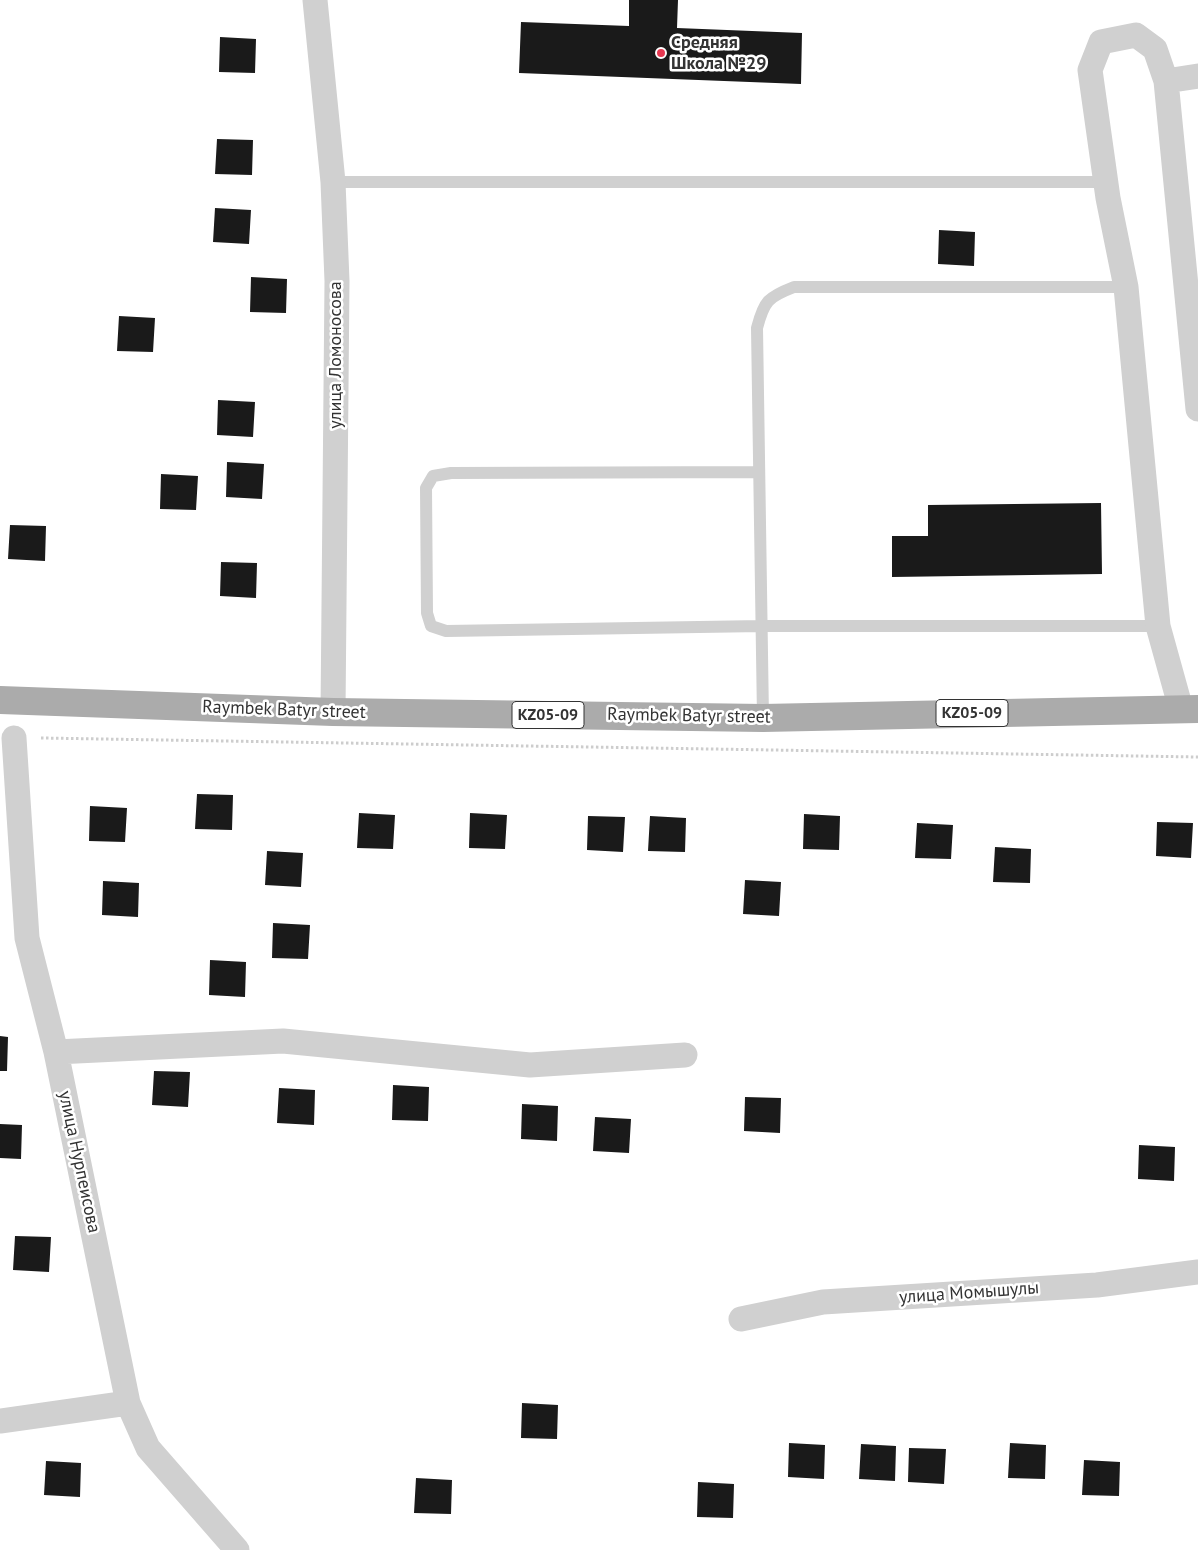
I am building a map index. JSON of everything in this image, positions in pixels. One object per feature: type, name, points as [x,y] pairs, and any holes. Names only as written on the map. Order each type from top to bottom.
[{"type":"main road","name":"Raymbek Batyr street","points":[[0,700],[333,712],[763,718],[1189,709]]},
{"type":"street","name":"улица Ломоносова","points":[[314,0],[333,182],[337,281],[333,712]]},
{"type":"street","points":[[1189,709],[1158,626],[1126,287],[1106,182],[1090,70],[1101,42],[1136,35],[1155,48],[1166,81],[1198,409]]},
{"type":"street","points":[[1166,81],[1198,76]]},
{"type":"street","name":"улица Нурпеисова","points":[[14,738],[28,938],[56,1052],[128,1403],[148,1448],[236,1550]]},
{"type":"street","points":[[56,1052],[283,1041],[530,1064],[685,1055]]},
{"type":"street","name":"улица Момышулы","points":[[741,1319],[823,1302],[1097,1285],[1198,1272]]},
{"type":"street","points":[[0,1422],[128,1403]]},
{"type":"lane","points":[[333,182],[1106,182]]},
{"type":"lane","points":[[763,718],[756,328],[763,307],[776,295],[794,287],[1126,287]]},
{"type":"lane","points":[[759,472],[450,473],[433,476],[426,488],[427,613],[431,626],[446,631],[762,626],[1158,626]]},
{"type":"path","points":[[14,738],[1198,756]]},
{"type":"building","name":"Средняя Школа №29","points":[[629,0],[678,0],[677,28],[802,33],[801,84],[519,73],[521,22],[629,26]]},
{"type":"building","points":[[220,37],[256,39],[255,73],[219,72]]},
{"type":"building","points":[[217,139],[253,140],[252,175],[215,174]]},
{"type":"building","points":[[215,208],[251,210],[249,244],[213,242]]},
{"type":"building","points":[[939,230],[975,232],[974,266],[938,264]]},
{"type":"building","points":[[251,277],[287,279],[286,313],[250,312]]},
{"type":"building","points":[[119,316],[155,318],[153,352],[117,351]]},
{"type":"building","points":[[218,400],[255,402],[253,437],[217,435]]},
{"type":"building","points":[[227,462],[264,464],[262,499],[226,497]]},
{"type":"building","points":[[161,474],[198,476],[196,510],[160,509]]},
{"type":"building","points":[[1101,503],[1102,574],[892,577],[892,536],[928,536],[928,505]]},
{"type":"building","points":[[10,525],[46,526],[45,561],[8,559]]},
{"type":"building","points":[[221,562],[257,563],[256,598],[220,596]]},
{"type":"building","points":[[197,794],[233,795],[232,830],[195,829]]},
{"type":"building","points":[[90,806],[127,808],[125,842],[89,841]]},
{"type":"building","points":[[359,813],[395,815],[393,849],[357,848]]},
{"type":"building","points":[[470,813],[507,815],[505,849],[469,848]]},
{"type":"building","points":[[804,814],[840,816],[839,850],[803,849]]},
{"type":"building","points":[[588,816],[625,817],[623,852],[587,850]]},
{"type":"building","points":[[650,816],[686,818],[685,852],[648,851]]},
{"type":"building","points":[[1157,822],[1193,823],[1191,858],[1156,856]]},
{"type":"building","points":[[917,823],[953,825],[951,859],[915,858]]},
{"type":"building","points":[[995,847],[1031,849],[1030,883],[993,882]]},
{"type":"building","points":[[267,851],[303,853],[301,887],[265,885]]},
{"type":"building","points":[[745,880],[781,882],[779,916],[743,914]]},
{"type":"building","points":[[103,881],[139,883],[138,917],[102,915]]},
{"type":"building","points":[[273,923],[310,925],[308,959],[272,958]]},
{"type":"building","points":[[210,960],[246,962],[245,997],[209,995]]},
{"type":"building","points":[[0,1036],[8,1037],[7,1071],[0,1071]]},
{"type":"building","points":[[154,1071],[190,1072],[188,1107],[152,1105]]},
{"type":"building","points":[[393,1085],[429,1087],[428,1121],[392,1120]]},
{"type":"building","points":[[279,1088],[315,1090],[314,1125],[277,1123]]},
{"type":"building","points":[[745,1097],[781,1098],[780,1133],[744,1131]]},
{"type":"building","points":[[522,1104],[558,1106],[557,1141],[521,1139]]},
{"type":"building","points":[[595,1117],[631,1119],[629,1153],[593,1151]]},
{"type":"building","points":[[0,1124],[22,1125],[21,1159],[0,1158]]},
{"type":"building","points":[[1139,1145],[1175,1147],[1174,1181],[1138,1179]]},
{"type":"building","points":[[15,1236],[51,1237],[49,1272],[13,1270]]},
{"type":"building","points":[[522,1403],[558,1405],[557,1439],[521,1438]]},
{"type":"building","points":[[789,1443],[825,1445],[824,1479],[788,1477]]},
{"type":"building","points":[[1010,1443],[1046,1445],[1045,1479],[1008,1478]]},
{"type":"building","points":[[861,1444],[896,1446],[895,1481],[859,1479]]},
{"type":"building","points":[[909,1448],[946,1449],[944,1484],[908,1482]]},
{"type":"building","points":[[1084,1460],[1120,1462],[1119,1496],[1082,1495]]},
{"type":"building","points":[[46,1461],[81,1463],[80,1497],[44,1495]]},
{"type":"building","points":[[416,1478],[452,1480],[451,1514],[414,1513]]},
{"type":"building","points":[[698,1482],[734,1484],[733,1518],[697,1517]]},
{"type":"place","name":"Средняя Школа №29","points":[[661,53]]}]
